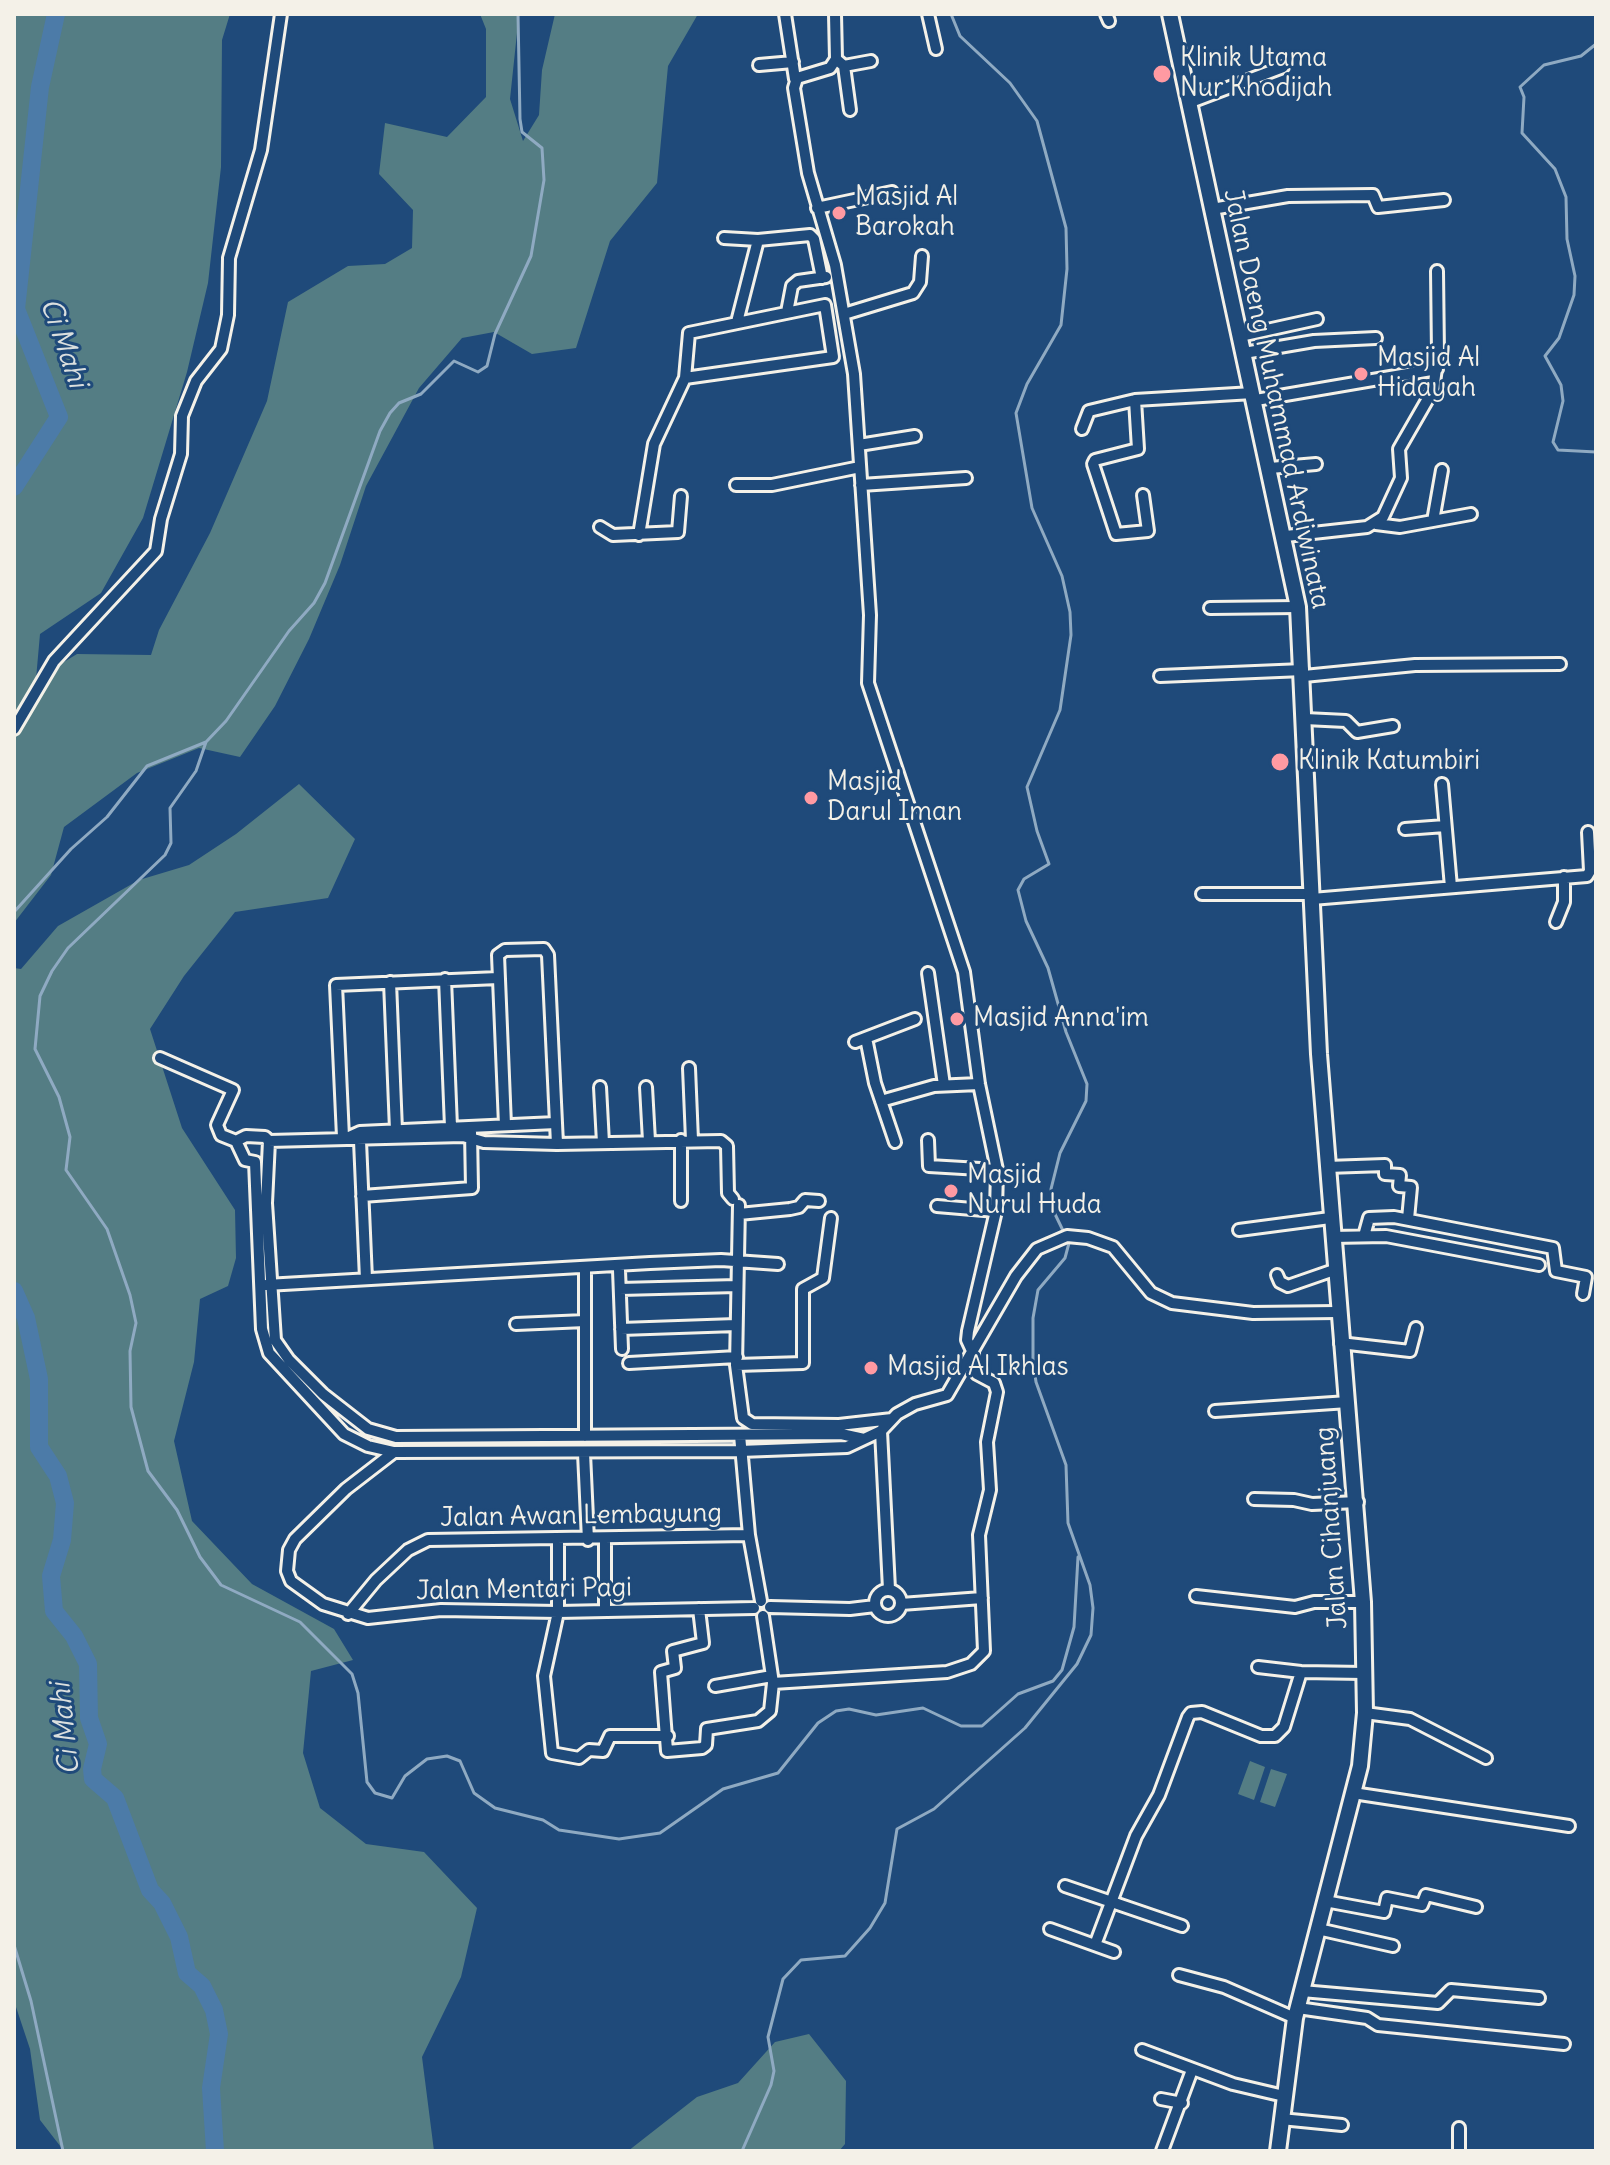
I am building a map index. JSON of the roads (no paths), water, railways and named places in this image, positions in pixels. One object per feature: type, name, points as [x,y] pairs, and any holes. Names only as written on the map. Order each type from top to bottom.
[{"type":"main road","name":"Jalan Daeng Muhammad Ardiwinata","points":[[1170,14],[1286,536],[1298,607],[1304,673],[1312,897]]},
{"type":"main road","name":"Jalan Cihanjuang","points":[[1278,2151],[1297,2013],[1360,1766],[1365,1713],[1358,1502],[1337,1312],[1312,897]]},
{"type":"street","points":[[14,729],[54,661],[156,551],[161,519],[181,454],[182,416],[196,381],[221,349],[228,315],[229,258],[261,150],[281,14]]},
{"type":"street","points":[[715,1686],[773,1680],[947,1672],[971,1664],[984,1651],[979,1535],[990,1490],[987,1442],[997,1392],[994,1383],[977,1374],[967,1340],[996,1211],[997,1170],[979,1084],[964,972],[868,683],[870,615],[859,445],[844,314],[838,276],[817,208],[785,14]]},
{"type":"street","points":[[835,14],[840,62],[850,110]]},
{"type":"street","points":[[928,14],[936,49]]},
{"type":"street","points":[[795,79],[840,62],[871,61]]},
{"type":"street","points":[[759,65],[793,62]]},
{"type":"street","points":[[1188,103],[1283,67]]},
{"type":"street","points":[[817,208],[892,192]]},
{"type":"street","points":[[1212,209],[1302,195],[1373,195],[1378,207],[1444,200]]},
{"type":"street","points":[[724,238],[758,240],[810,235],[814,239],[822,278]]},
{"type":"street","points":[[737,322],[758,240]]},
{"type":"street","points":[[844,314],[913,293],[920,282],[922,256]]},
{"type":"street","points":[[1376,524],[1388,508],[1401,478],[1399,449],[1433,390],[1437,369],[1437,271]]},
{"type":"street","points":[[787,312],[792,286],[798,281],[838,276]]},
{"type":"street","points":[[639,535],[654,444],[685,378],[689,333],[825,305],[833,357],[685,378]]},
{"type":"street","points":[[1240,336],[1317,319]]},
{"type":"street","points":[[1244,353],[1314,341],[1376,338]]},
{"type":"street","points":[[1082,429],[1089,411],[1135,400],[1254,397],[1437,369]]},
{"type":"street","points":[[1135,400],[1138,449],[1095,460],[1093,464],[1116,534],[1148,531],[1143,495]]},
{"type":"street","points":[[859,445],[915,436]]},
{"type":"street","points":[[1270,468],[1316,464]]},
{"type":"street","points":[[736,485],[772,485],[860,467]]},
{"type":"street","points":[[1433,521],[1442,470]]},
{"type":"street","points":[[861,485],[966,478]]},
{"type":"street","points":[[600,527],[613,535],[678,532],[681,496]]},
{"type":"street","points":[[1286,536],[1376,524],[1400,527],[1471,514]]},
{"type":"street","points":[[1210,608],[1298,607]]},
{"type":"street","points":[[1160,676],[1304,673],[1415,665],[1560,664]]},
{"type":"street","points":[[1305,719],[1346,721],[1357,732],[1393,726]]},
{"type":"street","points":[[1442,784],[1451,887]]},
{"type":"street","points":[[1405,829],[1445,826]]},
{"type":"street","points":[[1202,894],[1312,897],[1590,875],[1588,832]]},
{"type":"street","points":[[1556,922],[1564,902],[1564,877]]},
{"type":"street","points":[[505,1125],[498,978],[501,951],[538,948],[547,952],[557,1144]]},
{"type":"street","points":[[928,973],[944,1085]]},
{"type":"street","points":[[366,1279],[362,1196],[350,1139],[336,985],[498,978]]},
{"type":"street","points":[[445,979],[451,1127]]},
{"type":"street","points":[[390,982],[396,1130]]},
{"type":"street","points":[[895,1142],[861,1040],[915,1019]]},
{"type":"street","points":[[160,1058],[233,1090],[217,1125],[221,1135],[236,1141],[245,1160],[260,1162]]},
{"type":"street","points":[[681,1201],[689,1068]]},
{"type":"street","points":[[881,1101],[944,1085],[979,1084]]},
{"type":"street","points":[[600,1087],[603,1143]]},
{"type":"street","points":[[646,1087],[649,1141]]},
{"type":"street","points":[[236,1141],[246,1136],[265,1137],[269,1141],[350,1139],[556,1123]]},
{"type":"street","points":[[350,1139],[360,1132],[451,1127],[471,1131],[484,1142],[721,1141],[727,1146],[728,1193],[737,1206],[736,1361],[740,1412],[752,1424],[846,1425],[892,1419]]},
{"type":"street","points":[[362,1196],[467,1191],[474,1185],[471,1131]]},
{"type":"street","points":[[928,1140],[929,1166],[997,1170]]},
{"type":"street","points":[[269,1141],[260,1162],[265,1286],[274,1351],[344,1434],[368,1446],[394,1452],[839,1449],[881,1431],[892,1419],[915,1404],[947,1395],[1016,1276],[1037,1249],[1067,1236],[1088,1238],[1113,1247],[1151,1293],[1172,1303],[1253,1313],[1337,1312]]},
{"type":"street","points":[[1327,1167],[1385,1165],[1385,1174],[1400,1175],[1399,1186],[1411,1187],[1408,1219]]},
{"type":"street","points":[[737,1206],[790,1209],[805,1200],[819,1201]]},
{"type":"street","points":[[937,1206],[996,1211]]},
{"type":"street","points":[[629,1363],[803,1363],[803,1289],[823,1278],[831,1218]]},
{"type":"street","points":[[1239,1230],[1330,1218]]},
{"type":"street","points":[[1364,1236],[1369,1218],[1408,1219],[1553,1248],[1556,1271],[1586,1277],[1583,1294]]},
{"type":"street","points":[[1332,1237],[1386,1236],[1539,1265]]},
{"type":"street","points":[[265,1286],[721,1260],[778,1264]]},
{"type":"street","points":[[585,1267],[585,1436],[577,1443],[583,1452],[588,1540]]},
{"type":"street","points":[[619,1270],[622,1349]]},
{"type":"street","points":[[1277,1275],[1280,1282],[1288,1286],[1334,1270]]},
{"type":"street","points":[[620,1289],[737,1286]]},
{"type":"street","points":[[516,1324],[585,1321]]},
{"type":"street","points":[[621,1329],[736,1325]]},
{"type":"street","points":[[1340,1343],[1410,1351],[1416,1328]]},
{"type":"street","points":[[274,1351],[354,1420],[379,1433],[396,1437],[841,1434],[864,1439]]},
{"type":"street","points":[[1215,1411],[1348,1402]]},
{"type":"street","points":[[881,1431],[889,1589]]},
{"type":"street","points":[[699,1609],[703,1643],[673,1651],[675,1668],[661,1672],[667,1751],[702,1748],[706,1745],[707,1729],[750,1724],[770,1711],[773,1680],[749,1535],[740,1435]]},
{"type":"street","name":"Jalan Mentari Pagi","points":[[394,1452],[346,1489],[295,1539],[289,1550],[287,1571],[302,1589],[323,1604],[348,1614],[368,1618],[441,1610],[558,1612],[850,1609],[875,1606]]},
{"type":"street","points":[[1254,1499],[1294,1500],[1312,1504],[1358,1502]]},
{"type":"street","name":"Jalan Awan Lembayung","points":[[348,1614],[376,1580],[419,1543],[437,1539],[605,1540],[749,1535]]},
{"type":"street","points":[[558,1540],[558,1612],[544,1676],[552,1753],[579,1758],[589,1750],[603,1751],[610,1736],[668,1736]]},
{"type":"street","points":[[605,1540],[605,1611]]},
{"type":"street","points":[[889,1589],[878,1594],[875,1606],[882,1615],[890,1616],[901,1604],[982,1598]]},
{"type":"street","points":[[889,1589],[897,1593],[901,1604]]},
{"type":"street","points":[[1196,1596],[1295,1607],[1314,1602],[1363,1602]]},
{"type":"street","points":[[1258,1667],[1301,1672],[1364,1673]]},
{"type":"street","points":[[1095,1945],[1136,1836],[1159,1795],[1191,1713],[1202,1712],[1261,1736],[1275,1736],[1284,1727],[1301,1672]]},
{"type":"street","points":[[1365,1713],[1410,1719],[1486,1758]]},
{"type":"street","points":[[1353,1793],[1569,1826]]},
{"type":"street","points":[[1065,1886],[1182,1926]]},
{"type":"street","points":[[1325,1901],[1384,1912],[1387,1898],[1422,1905],[1426,1895],[1476,1907]]},
{"type":"street","points":[[1050,1929],[1114,1952]]},
{"type":"street","points":[[1318,1929],[1393,1946]]},
{"type":"street","points":[[1179,1975],[1297,2013],[1367,2018],[1378,2025],[1564,2044]]},
{"type":"street","points":[[1303,1988],[1365,1991]]},
{"type":"street","points":[[1303,1988],[1438,2003],[1451,1990],[1539,1998]]},
{"type":"street","points":[[1142,2050],[1192,2070],[1284,2096]]},
{"type":"street","points":[[1162,2151],[1192,2070]]},
{"type":"street","points":[[1161,2099],[1182,2103]]},
{"type":"street","points":[[1281,2119],[1342,2125]]},
{"type":"street","points":[[1459,2128],[1459,2151]]},
{"type":"waterway","name":"Ci Mahi","points":[[14,487],[59,417],[16,309],[40,87],[56,14]]},
{"type":"waterway","points":[[14,912],[71,849],[107,817],[147,766],[206,742],[226,721],[289,631],[314,603],[325,583],[380,431],[390,413],[399,403],[421,394],[454,361],[478,372],[487,366],[495,334],[531,256],[544,180],[542,148],[522,132],[518,14]]},
{"type":"waterway","points":[[742,2151],[771,2085],[774,2071],[768,2037],[783,1979],[801,1960],[845,1956],[870,1928],[885,1903],[897,1829],[934,1809],[1025,1728],[1077,1664],[1091,1635],[1093,1608],[1090,1585],[1068,1523],[1066,1465],[1036,1382],[1033,1361],[1033,1318],[1038,1290],[1065,1258],[1069,1243],[1054,1212],[1051,1189],[1060,1153],[1086,1101],[1087,1084],[1066,1032],[1048,968],[1026,921],[1018,890],[1024,879],[1049,864],[1037,831],[1027,787],[1060,710],[1071,635],[1070,612],[1062,576],[1032,508],[1016,413],[1027,384],[1061,325],[1067,269],[1066,228],[1037,121],[1010,83],[960,36],[951,14]]},
{"type":"waterway","points":[[1596,44],[1581,56],[1544,65],[1520,87],[1524,97],[1522,133],[1555,169],[1566,197],[1567,239],[1575,276],[1574,295],[1559,338],[1545,356],[1561,385],[1563,401],[1553,442],[1558,450],[1596,452]]},
{"type":"waterway","points":[[206,742],[196,771],[170,808],[171,843],[165,855],[68,948],[52,971],[40,996],[35,1049],[59,1097],[70,1137],[66,1170],[107,1229],[130,1295],[136,1323],[130,1351],[131,1407],[148,1471],[177,1510],[200,1557],[221,1585],[300,1622],[352,1674],[358,1693],[367,1782],[375,1793],[392,1798],[405,1776],[427,1759],[447,1756],[460,1761],[474,1793],[495,1808],[543,1820],[559,1830],[619,1839],[660,1833],[723,1789],[778,1773],[818,1723],[836,1711],[849,1709],[876,1715],[923,1708],[961,1726],[982,1726],[1018,1694],[1053,1681],[1062,1670],[1074,1627],[1078,1557]]},
{"type":"waterway","name":"Ci Mahi","points":[[14,1291],[26,1318],[39,1379],[39,1447],[58,1476],[65,1503],[62,1540],[51,1576],[54,1611],[74,1636],[88,1664],[89,1718],[98,1744],[92,1769],[93,1779],[115,1798],[150,1890],[162,1903],[179,1937],[187,1973],[202,1986],[214,2010],[219,2034],[211,2088],[215,2151]]},
{"type":"waterway","points":[[14,1945],[31,2001],[63,2151]]},
{"type":"place","name":"Klinik Utama Nur Khodijah","points":[[1162,74]]},
{"type":"place","name":"Masjid Al Barokah","points":[[839,213]]},
{"type":"place","name":"Masjid Al Hidayah","points":[[1361,374]]},
{"type":"place","name":"Klinik Katumbiri","points":[[1280,762]]},
{"type":"place","name":"Masjid Darul Iman","points":[[811,798]]},
{"type":"place","name":"Masjid Anna'im","points":[[957,1019]]},
{"type":"place","name":"Masjid Nurul Huda","points":[[951,1191]]},
{"type":"place","name":"Masjid Al Ikhlas","points":[[871,1368]]}]
